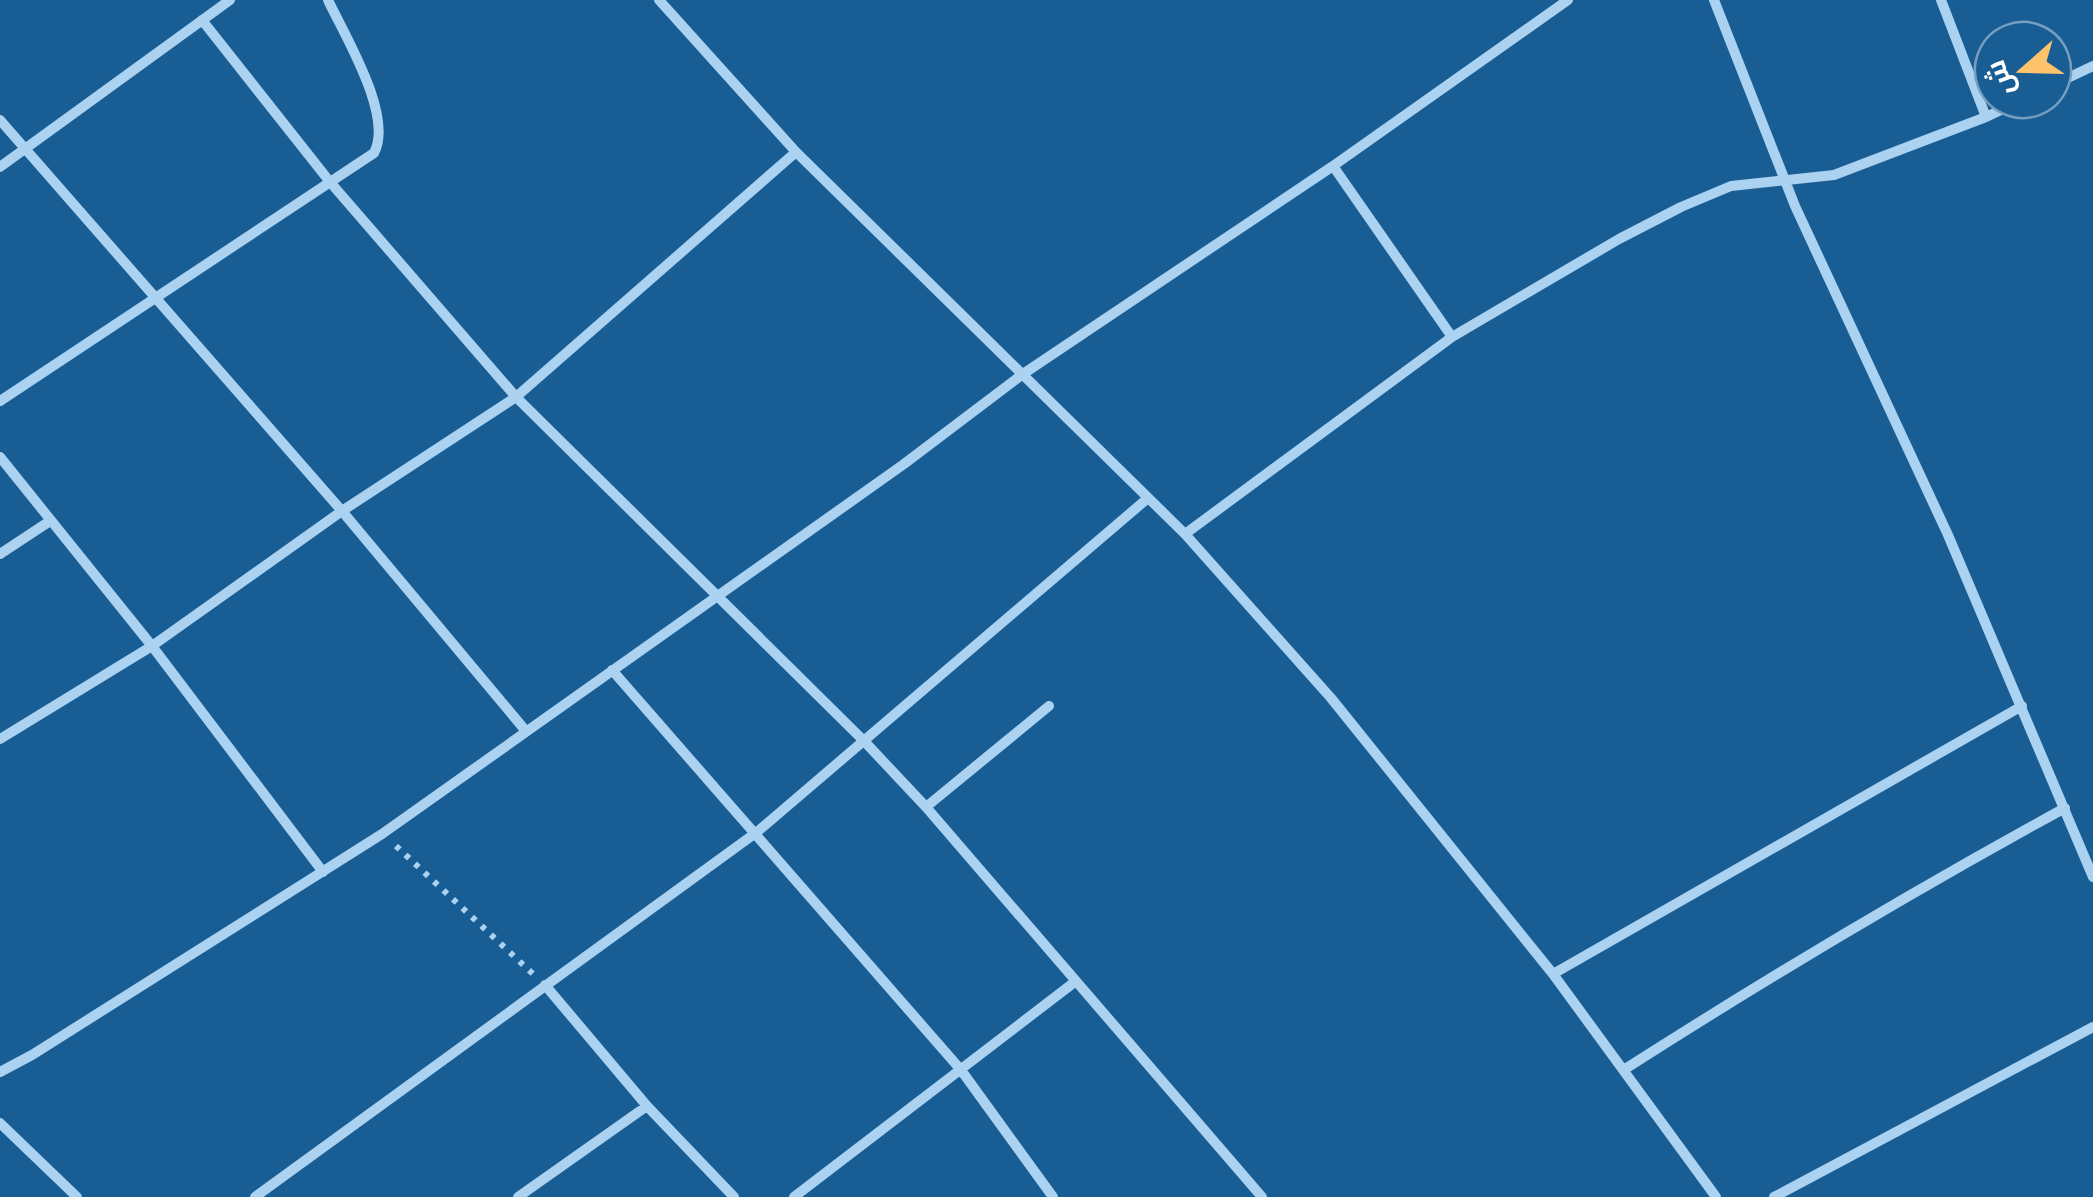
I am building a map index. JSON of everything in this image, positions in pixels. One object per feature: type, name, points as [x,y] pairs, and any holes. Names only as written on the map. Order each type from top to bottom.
[{"type":"street","points":[[0,167],[230,0]]},
{"type":"street","points":[[0,401],[374,153],[380,141],[371,94],[328,0]]},
{"type":"street","points":[[660,0],[796,152],[1184,534],[1331,698],[1553,974],[1716,1197]]},
{"type":"street","points":[[0,1072],[382,834],[1023,374],[1333,166],[1568,0]]},
{"type":"street","points":[[1714,0],[1786,182],[2022,706],[2093,877]]},
{"type":"street","points":[[1941,0],[1973,83]]},
{"type":"street","points":[[202,20],[330,182],[516,396],[864,741],[1262,1197]]},
{"type":"street","points":[[0,120],[342,512],[524,730]]},
{"type":"street","points":[[1184,534],[1452,338],[1619,239],[1708,194],[1756,181],[1786,182],[1834,175],[1978,120]]},
{"type":"street","points":[[0,739],[152,646],[516,396],[796,152]]},
{"type":"street","points":[[1333,166],[1452,338]]},
{"type":"street","points":[[0,457],[152,646],[323,872]]},
{"type":"street","points":[[255,1197],[757,832],[1148,498]]},
{"type":"street","points":[[0,554],[50,521]]},
{"type":"street","points":[[612,670],[961,1070],[1053,1197]]},
{"type":"street","points":[[926,808],[1049,706]]},
{"type":"street","points":[[1553,974],[2022,706]]},
{"type":"street","points":[[1625,1070],[1761,982],[2064,808]]},
{"type":"street","points":[[794,1197],[1076,980]]},
{"type":"street","points":[[545,985],[647,1106],[734,1197]]},
{"type":"street","points":[[1774,1197],[2093,1028]]},
{"type":"street","points":[[518,1197],[647,1106]]},
{"type":"street","points":[[0,1123],[77,1197]]},
{"type":"path","points":[[382,834],[545,985]]}]
